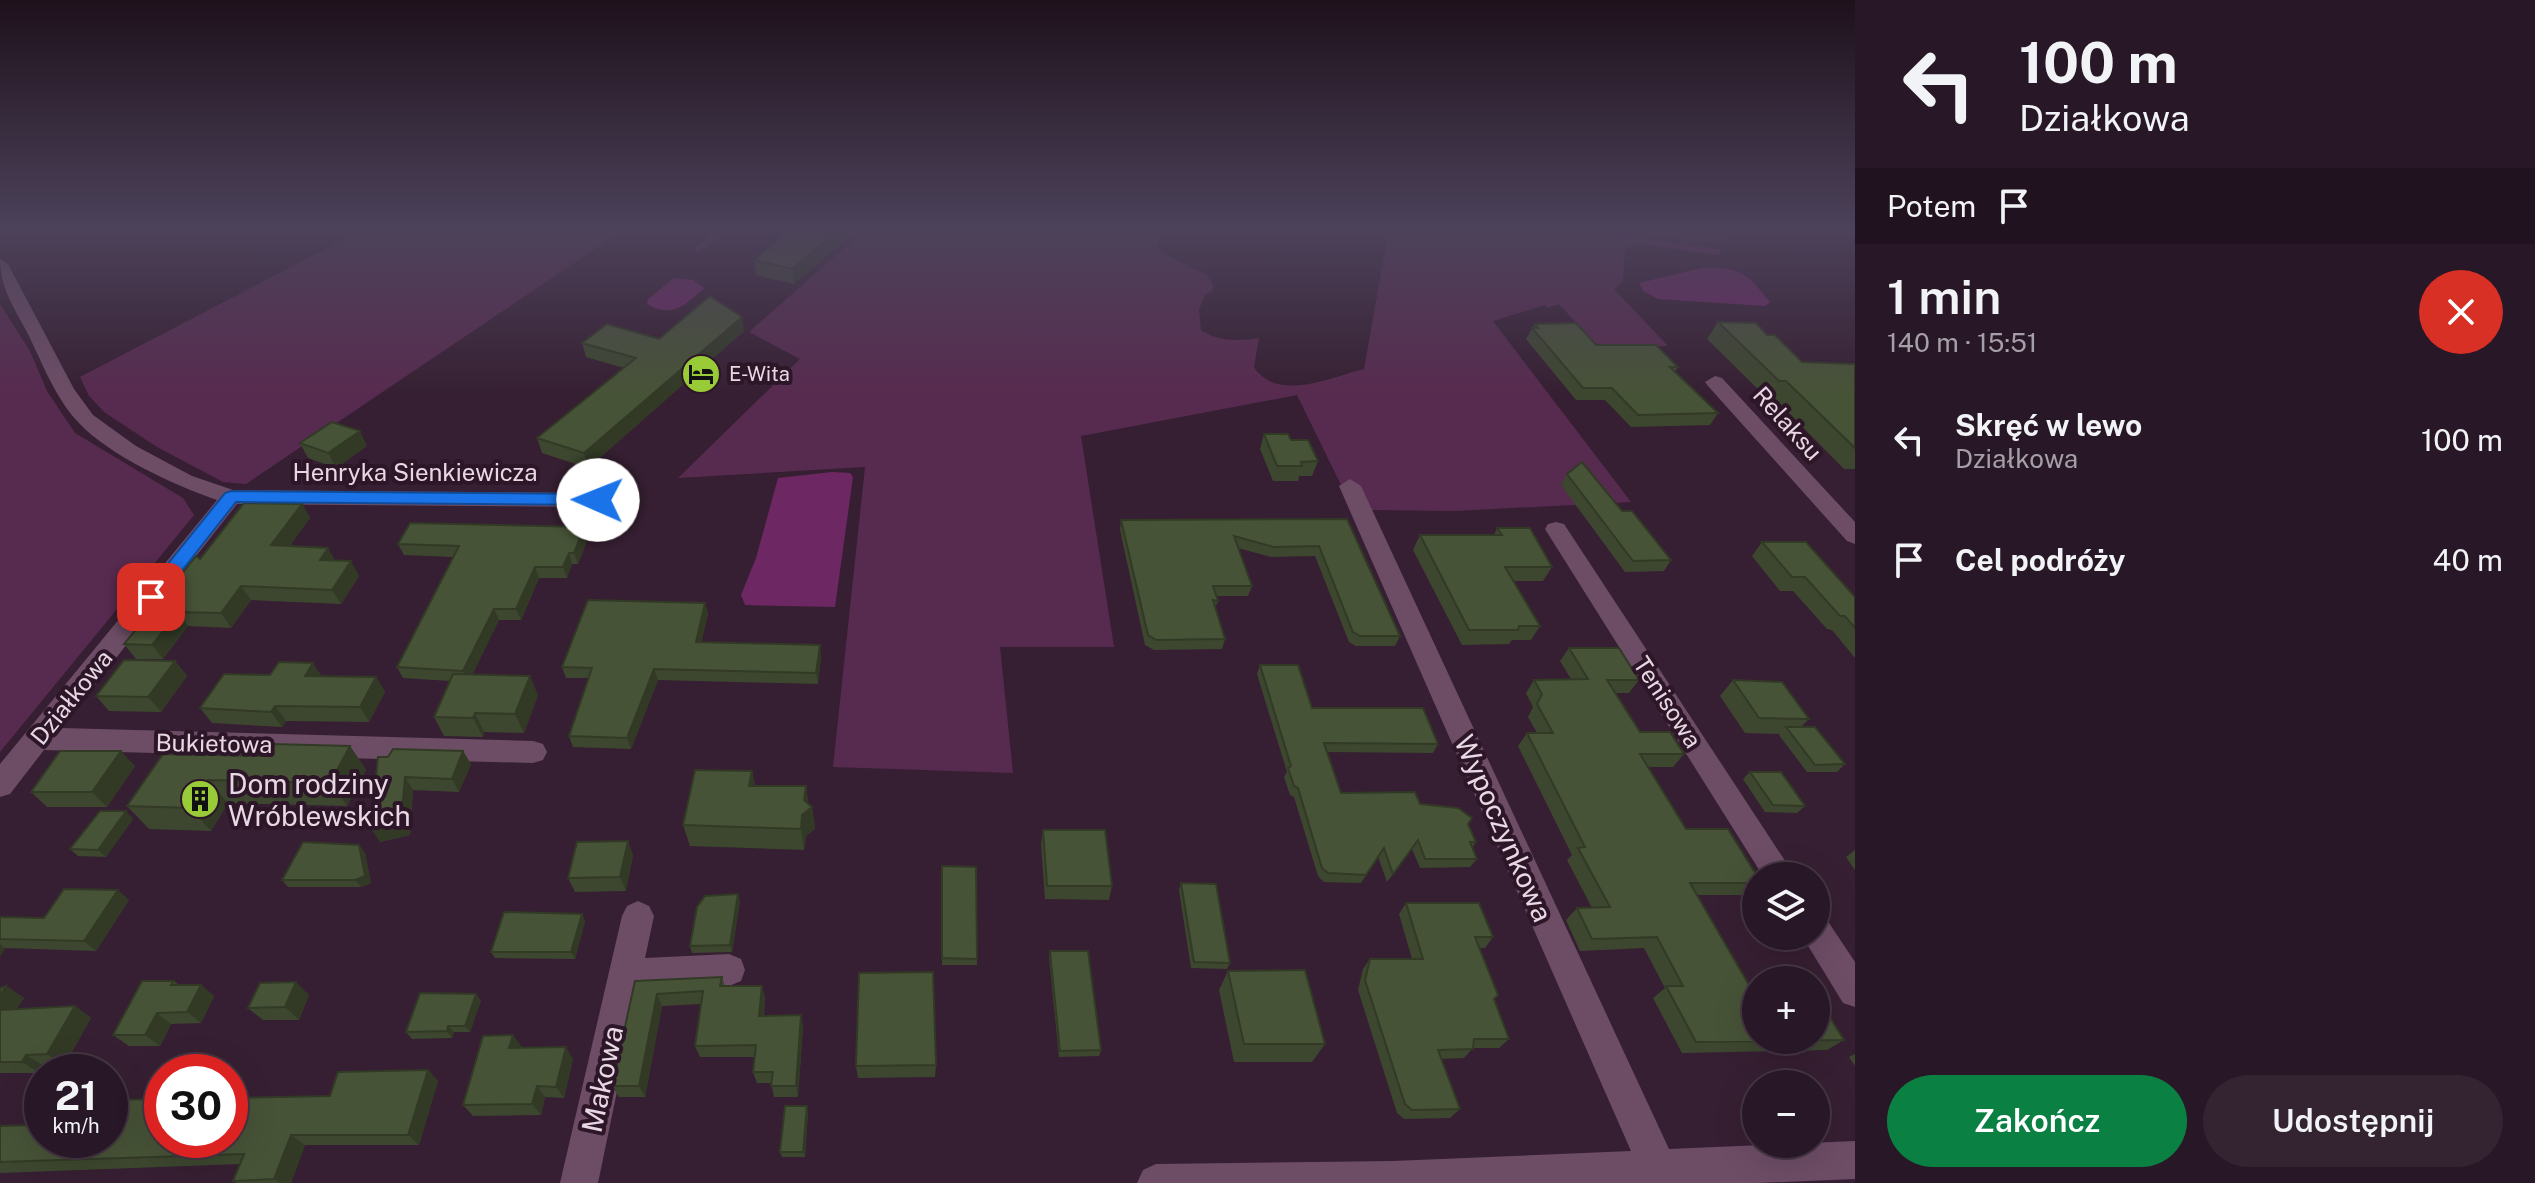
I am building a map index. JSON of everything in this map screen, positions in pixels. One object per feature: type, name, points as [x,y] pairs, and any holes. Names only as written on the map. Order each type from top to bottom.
[{"type":"street","name":"Henryka Sienkiewicza","points":[[10,283],[65,389],[86,419],[129,450],[184,481],[231,497],[598,500]]},
{"type":"street","name":"Relaksu","points":[[1715,382],[1855,536]]},
{"type":"street","name":"Wypoczynkowa","points":[[1350,486],[1659,1170]]},
{"type":"street","name":"Działkowa","points":[[0,785],[231,497]]},
{"type":"street","name":"Tenisowa","points":[[1556,529],[1771,862]]},
{"type":"street","name":"Bukietowa","points":[[38,739],[533,752]]},
{"type":"street","name":"Makowa","points":[[579,1183],[638,916]]},
{"type":"street","points":[[1828,950],[1855,991]]},
{"type":"street","points":[[624,975],[729,970]]},
{"type":"street","points":[[1156,1183],[1592,1177],[1659,1170],[1855,1160]]},
{"type":"shaded area","points":[[260,283],[544,283],[246,484],[223,482],[157,447],[104,412],[89,396],[80,377]]},
{"type":"shaded area","points":[[668,283],[697,283],[704,288],[671,310],[647,304],[648,299]]},
{"type":"shaded area","points":[[804,283],[1212,283],[1212,291],[1204,296],[1199,310],[1201,330],[1229,340],[1259,338],[1254,367],[1264,378],[1290,386],[1364,369],[1379,283],[1621,283],[1614,289],[1668,346],[1597,346],[1559,304],[1547,308],[1545,305],[1493,321],[1631,502],[1454,511],[1371,510],[1359,486],[1341,485],[1297,395],[1081,436],[1114,647],[1000,647],[1013,773],[833,767],[865,467],[678,478],[800,359],[749,332]]},
{"type":"shaded area","points":[[1639,283],[1754,283],[1770,302],[1765,306],[1658,299],[1643,291]]},
{"type":"shaded area","points":[[0,304],[30,351],[47,391],[75,433],[183,498],[194,515],[0,752]]},
{"type":"shaded area","points":[[850,473],[853,477],[835,607],[745,605],[741,595],[756,558],[778,478]]},
{"type":"building","points":[[710,296],[742,317],[584,453],[537,438],[636,358],[582,343],[607,324],[659,339]]},
{"type":"building","points":[[1718,322],[1756,323],[1767,335],[1775,335],[1802,362],[1855,364],[1855,448],[1786,381],[1779,381]]},
{"type":"building","points":[[1576,323],[1596,345],[1656,345],[1678,367],[1670,367],[1718,413],[1638,415],[1612,388],[1583,388],[1532,328],[1538,328],[1535,324]]},
{"type":"building","points":[[332,422],[360,431],[328,453],[300,443]]},
{"type":"building","points":[[1264,434],[1288,434],[1291,440],[1308,440],[1318,461],[1301,462],[1302,466],[1277,466]]},
{"type":"building","points":[[1582,462],[1622,511],[1632,511],[1671,560],[1633,561],[1567,474]]},
{"type":"building","points":[[244,503],[302,504],[271,545],[328,548],[320,560],[351,561],[332,590],[241,586],[221,613],[178,612],[152,645],[124,644],[196,556],[200,559]]},
{"type":"building","points":[[1347,519],[1400,636],[1360,636],[1353,632],[1319,546],[1274,547],[1234,536],[1252,586],[1213,586],[1218,601],[1213,600],[1225,639],[1156,640],[1148,635],[1121,520]]},
{"type":"building","points":[[410,523],[584,527],[574,553],[569,553],[563,567],[535,567],[516,609],[494,609],[463,671],[397,667],[459,546],[398,544]]},
{"type":"building","points":[[1497,528],[1530,528],[1552,567],[1505,567],[1540,626],[1519,626],[1518,630],[1469,630],[1420,535],[1502,535]]},
{"type":"building","points":[[1762,542],[1806,542],[1855,597],[1855,628],[1805,577],[1792,577]]},
{"type":"building","points":[[588,600],[705,603],[696,642],[820,645],[816,673],[654,669],[627,738],[569,736],[592,668],[562,667]]},
{"type":"building","points":[[1569,648],[1619,648],[1639,680],[1607,680],[1640,732],[1670,732],[1684,754],[1640,754],[1686,829],[1728,829],[1748,862],[1742,862],[1742,883],[1690,883],[1742,973],[1742,1041],[1696,1042],[1666,986],[1683,986],[1657,937],[1592,939],[1577,908],[1610,907],[1578,848],[1585,847],[1527,733],[1553,733],[1537,704],[1542,694],[1534,680],[1588,679]]},
{"type":"building","points":[[124,660],[175,661],[148,697],[96,696]]},
{"type":"building","points":[[279,662],[313,663],[305,676],[376,677],[360,707],[275,706],[271,712],[200,708],[224,674],[270,675]]},
{"type":"building","points":[[1260,665],[1298,665],[1312,708],[1423,708],[1438,744],[1324,743],[1341,793],[1415,792],[1420,804],[1458,808],[1472,818],[1468,824],[1476,842],[1470,842],[1477,859],[1425,859],[1418,840],[1393,874],[1384,848],[1366,875],[1328,873],[1322,868],[1298,788],[1294,786],[1288,768],[1291,766]]},
{"type":"building","points":[[453,674],[530,676],[515,714],[475,713],[473,718],[434,717]]},
{"type":"building","points":[[1733,680],[1782,682],[1809,719],[1759,718]]},
{"type":"building","points":[[1786,727],[1815,727],[1845,764],[1815,765]]},
{"type":"building","points":[[271,744],[350,746],[330,783],[208,780],[190,808],[127,806],[163,754],[264,756]]},
{"type":"building","points":[[393,749],[463,751],[452,779],[405,777],[401,822],[371,829],[378,757],[388,757]]},
{"type":"building","points":[[60,751],[121,751],[92,792],[31,792]]},
{"type":"building","points":[[695,770],[752,771],[749,786],[806,786],[804,800],[812,807],[802,815],[801,829],[683,825]]},
{"type":"building","points":[[1750,772],[1781,772],[1805,806],[1773,805]]},
{"type":"building","points":[[100,811],[126,811],[98,850],[70,849]]},
{"type":"building","points":[[1043,830],[1105,830],[1112,886],[1047,886]]},
{"type":"building","points":[[628,841],[620,877],[568,878],[577,842]]},
{"type":"building","points":[[303,842],[359,845],[365,876],[355,880],[282,880]]},
{"type":"building","points":[[942,866],[976,867],[977,959],[942,958]]},
{"type":"building","points":[[1181,883],[1216,884],[1230,963],[1194,962]]},
{"type":"building","points":[[64,889],[118,890],[84,941],[0,939],[0,917],[44,918]]},
{"type":"building","points":[[738,894],[730,945],[690,946],[697,907],[705,896]]},
{"type":"building","points":[[1406,903],[1479,903],[1493,937],[1475,937],[1498,995],[1494,999],[1509,1039],[1474,1039],[1473,1049],[1438,1050],[1460,1109],[1412,1110],[1405,1104],[1365,980],[1370,959],[1423,959]]},
{"type":"building","points":[[504,912],[582,914],[571,952],[491,952]]},
{"type":"building","points":[[1050,951],[1088,951],[1101,1050],[1060,1051]]},
{"type":"building","points":[[1305,970],[1325,1044],[1244,1044],[1228,971]]},
{"type":"building","points":[[933,972],[936,1065],[856,1066],[859,973]]},
{"type":"building","points":[[722,977],[720,986],[762,986],[759,1016],[801,1015],[796,1086],[771,1086],[773,1072],[753,1072],[756,1045],[695,1046],[703,991],[657,994],[639,1086],[612,1086],[635,981]]},
{"type":"building","points":[[142,981],[201,985],[187,1012],[157,1013],[145,1035],[113,1035]]},
{"type":"building","points":[[296,982],[285,1007],[248,1008],[260,983]]},
{"type":"building","points":[[420,993],[476,994],[465,1026],[448,1026],[447,1031],[406,1032]]},
{"type":"building","points":[[75,1006],[47,1054],[24,1054],[22,1062],[0,1062],[0,1010]]},
{"type":"building","points":[[1830,1018],[1844,1040],[1830,1040]]},
{"type":"building","points":[[513,1035],[509,1048],[566,1047],[556,1087],[537,1086],[532,1104],[463,1105],[483,1036]]},
{"type":"building","points":[[428,1070],[408,1135],[291,1135],[274,1179],[233,1181],[242,1158],[248,1158],[248,1098],[330,1096],[338,1072]]},
{"type":"building","points":[[144,1099],[144,1157],[128,1158],[128,1100]]},
{"type":"building","points":[[785,1106],[807,1106],[803,1152],[780,1152]]},
{"type":"building","points":[[24,1125],[24,1158],[122,1158],[0,1162],[0,1126]]},
{"type":"place","name":"E-Wita","points":[[701,374]]},
{"type":"place","name":"Dom rodziny Wróblewskich","points":[[200,799]]},
{"type":"route","points":[[151,597],[231,497],[598,500]]}]
